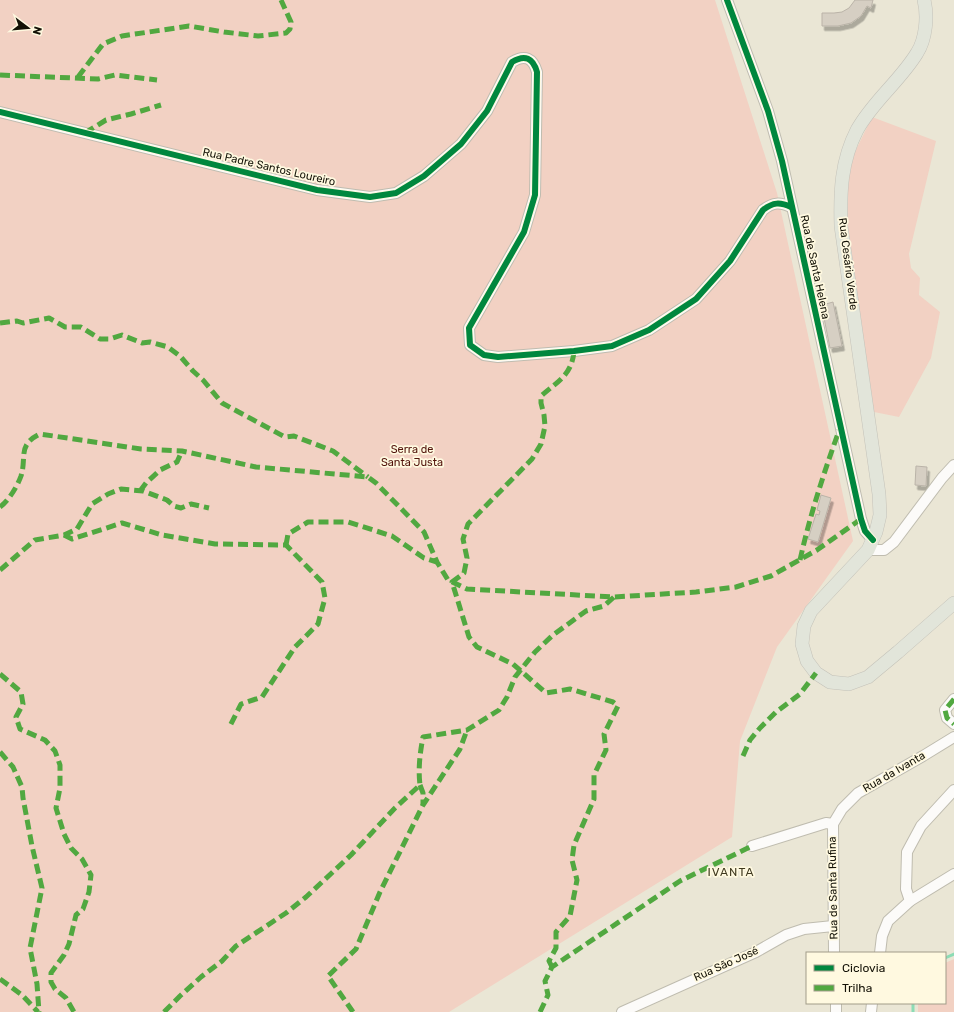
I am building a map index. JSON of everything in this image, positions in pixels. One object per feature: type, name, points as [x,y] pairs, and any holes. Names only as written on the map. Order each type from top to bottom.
[{"type":"main road","name":"Rua Cesário Verde","points":[[870,545],[876,532],[880,515],[880,494],[841,226],[840,193],[846,157],[857,130],[876,103],[918,52],[926,29],[926,8],[924,0]]},
{"type":"main road","points":[[870,545],[811,611],[804,626],[802,644],[807,661],[816,673],[830,682],[849,684],[868,677],[921,633],[954,602]]},
{"type":"street","name":"Rua de Santa Helena","points":[[727,0],[768,111],[782,161],[861,519],[870,545]]},
{"type":"street","name":"Rua Padre Santos Loureiro","points":[[0,112],[317,190],[370,197],[396,193],[424,176],[460,144],[487,111],[512,62],[524,57],[532,60],[537,72],[535,195],[524,232],[469,328],[470,345],[484,355],[498,357],[574,351],[612,346],[649,330],[696,299],[730,261],[763,210],[770,204],[777,202],[791,207]]},
{"type":"street","points":[[870,545],[884,550],[894,542],[942,478],[954,465]]},
{"type":"street","points":[[954,699],[945,710],[947,718],[954,724]]},
{"type":"street","name":"Rua da Ivanta","points":[[833,824],[842,809],[858,793],[954,737]]},
{"type":"street","points":[[910,901],[906,889],[907,852],[920,826],[954,790]]},
{"type":"street","points":[[752,846],[826,823],[833,824]]},
{"type":"street","name":"Rua de Santa Rufina","points":[[833,824],[832,926],[834,952]]},
{"type":"street","points":[[880,952],[882,936],[888,921],[910,901],[954,874]]},
{"type":"street","name":"Rua São José","points":[[622,1012],[756,952],[786,935],[804,929],[832,926]]},
{"type":"green space","name":"Serra de Santa Justa","points":[[0,0],[715,0],[777,193],[853,541],[777,647],[740,741],[732,837],[449,1012],[0,1012]]},
{"type":"green space","points":[[872,117],[936,141],[909,254],[911,268],[920,278],[919,295],[940,312],[931,358],[899,417],[874,412],[847,223],[847,194],[850,162]]},
{"type":"green space","points":[[954,959],[954,1012],[918,1012],[918,1004],[946,1004],[946,963]]},
{"type":"building","points":[[855,0],[873,0],[871,8],[867,6],[861,16],[851,23],[838,26],[822,26],[822,13],[842,12],[849,8]]},
{"type":"building","points":[[833,302],[842,346],[830,348],[823,313],[828,312],[826,304]]},
{"type":"building","points":[[916,466],[927,467],[926,486],[915,485]]},
{"type":"building","points":[[821,495],[831,498],[818,542],[808,539],[816,514],[819,515],[820,511],[817,510]]},
{"type":"waterway","points":[[946,958],[954,954]]},
{"type":"waterway","points":[[913,1004],[913,1012]]},
{"type":"marked path","points":[[78,77],[103,44],[122,36],[189,26],[258,36],[286,33],[290,29],[291,22],[281,0]]},
{"type":"marked path","points":[[0,75],[98,79],[115,75],[157,80]]},
{"type":"marked path","points":[[85,133],[106,120],[161,105]]},
{"type":"marked path","points":[[0,323],[17,321],[23,323],[49,318],[65,327],[81,327],[100,339],[110,339],[122,335],[142,343],[150,342],[168,347],[180,356],[222,403],[285,437],[294,436],[333,451],[368,477]]},
{"type":"marked path","points":[[552,967],[549,961],[556,948],[556,932],[570,916],[577,880],[572,860],[574,845],[594,799],[594,775],[606,750],[604,734],[618,706],[613,702],[570,689],[546,693],[513,664],[477,647],[469,637],[452,582],[464,573],[467,558],[463,539],[468,524],[532,459],[541,444],[545,426],[541,396],[567,372],[573,359],[574,351]]},
{"type":"marked path","points":[[800,560],[808,527],[828,461],[840,428]]},
{"type":"marked path","points":[[0,507],[10,497],[21,476],[25,447],[33,438],[40,434],[141,449],[182,451],[256,467],[368,477],[376,483],[424,532],[437,562],[448,580],[467,589],[614,597],[696,592],[736,587],[771,576],[817,550],[861,519]]},
{"type":"marked path","points":[[140,491],[160,470],[177,462],[182,451]]},
{"type":"marked path","points":[[0,570],[35,540],[64,535],[77,529],[92,504],[108,494],[121,489],[143,491],[167,500],[174,506],[181,508],[191,504],[209,508]]},
{"type":"marked path","points":[[286,545],[288,534],[308,522],[348,522],[392,536],[424,558],[437,562]]},
{"type":"marked path","points":[[64,535],[72,539],[122,523],[162,535],[215,544],[286,545],[322,582],[325,598],[318,624],[295,647],[262,697],[241,704],[230,726]]},
{"type":"marked path","points":[[164,1012],[201,977],[222,961],[236,946],[286,913],[306,897],[351,855],[395,808],[420,785],[419,773],[423,737],[467,730],[499,710],[507,697],[515,677],[535,652],[553,635],[586,611],[604,606],[614,597]]},
{"type":"marked path","points":[[743,756],[750,740],[760,728],[776,712],[800,694],[816,673]]},
{"type":"marked path","points":[[0,674],[21,692],[23,704],[16,717],[20,729],[45,740],[55,751],[60,765],[60,788],[56,808],[64,834],[71,848],[82,859],[91,875],[89,892],[83,909],[76,915],[69,944],[64,955],[51,973],[51,982],[55,989],[66,998],[74,1012]]},
{"type":"marked path","points":[[954,699],[945,710],[947,718],[954,724]]},
{"type":"marked path","points":[[353,1012],[328,976],[356,949],[380,892],[423,805],[460,749],[467,730]]},
{"type":"marked path","points":[[0,752],[13,767],[22,787],[32,846],[42,888],[30,948],[37,984],[39,1012]]},
{"type":"marked path","points":[[420,785],[423,793],[423,805]]},
{"type":"marked path","points":[[540,1012],[548,995],[545,981],[552,967],[680,881],[752,846]]},
{"type":"marked path","points":[[0,979],[22,995],[38,1012]]},
{"type":"cycle path","points":[[727,0],[768,111],[782,161],[861,519],[865,531],[873,540]]},
{"type":"cycle path","points":[[0,112],[317,190],[370,197],[396,193],[424,176],[461,144],[487,111],[512,62],[521,58],[528,59],[533,63],[537,72],[535,195],[524,232],[469,328],[470,345],[484,355],[498,357],[574,351],[612,346],[649,330],[696,299],[730,261],[763,210],[773,204],[783,204],[791,207]]},
{"type":"district","name":"IVANTA","points":[[731,872]]}]
